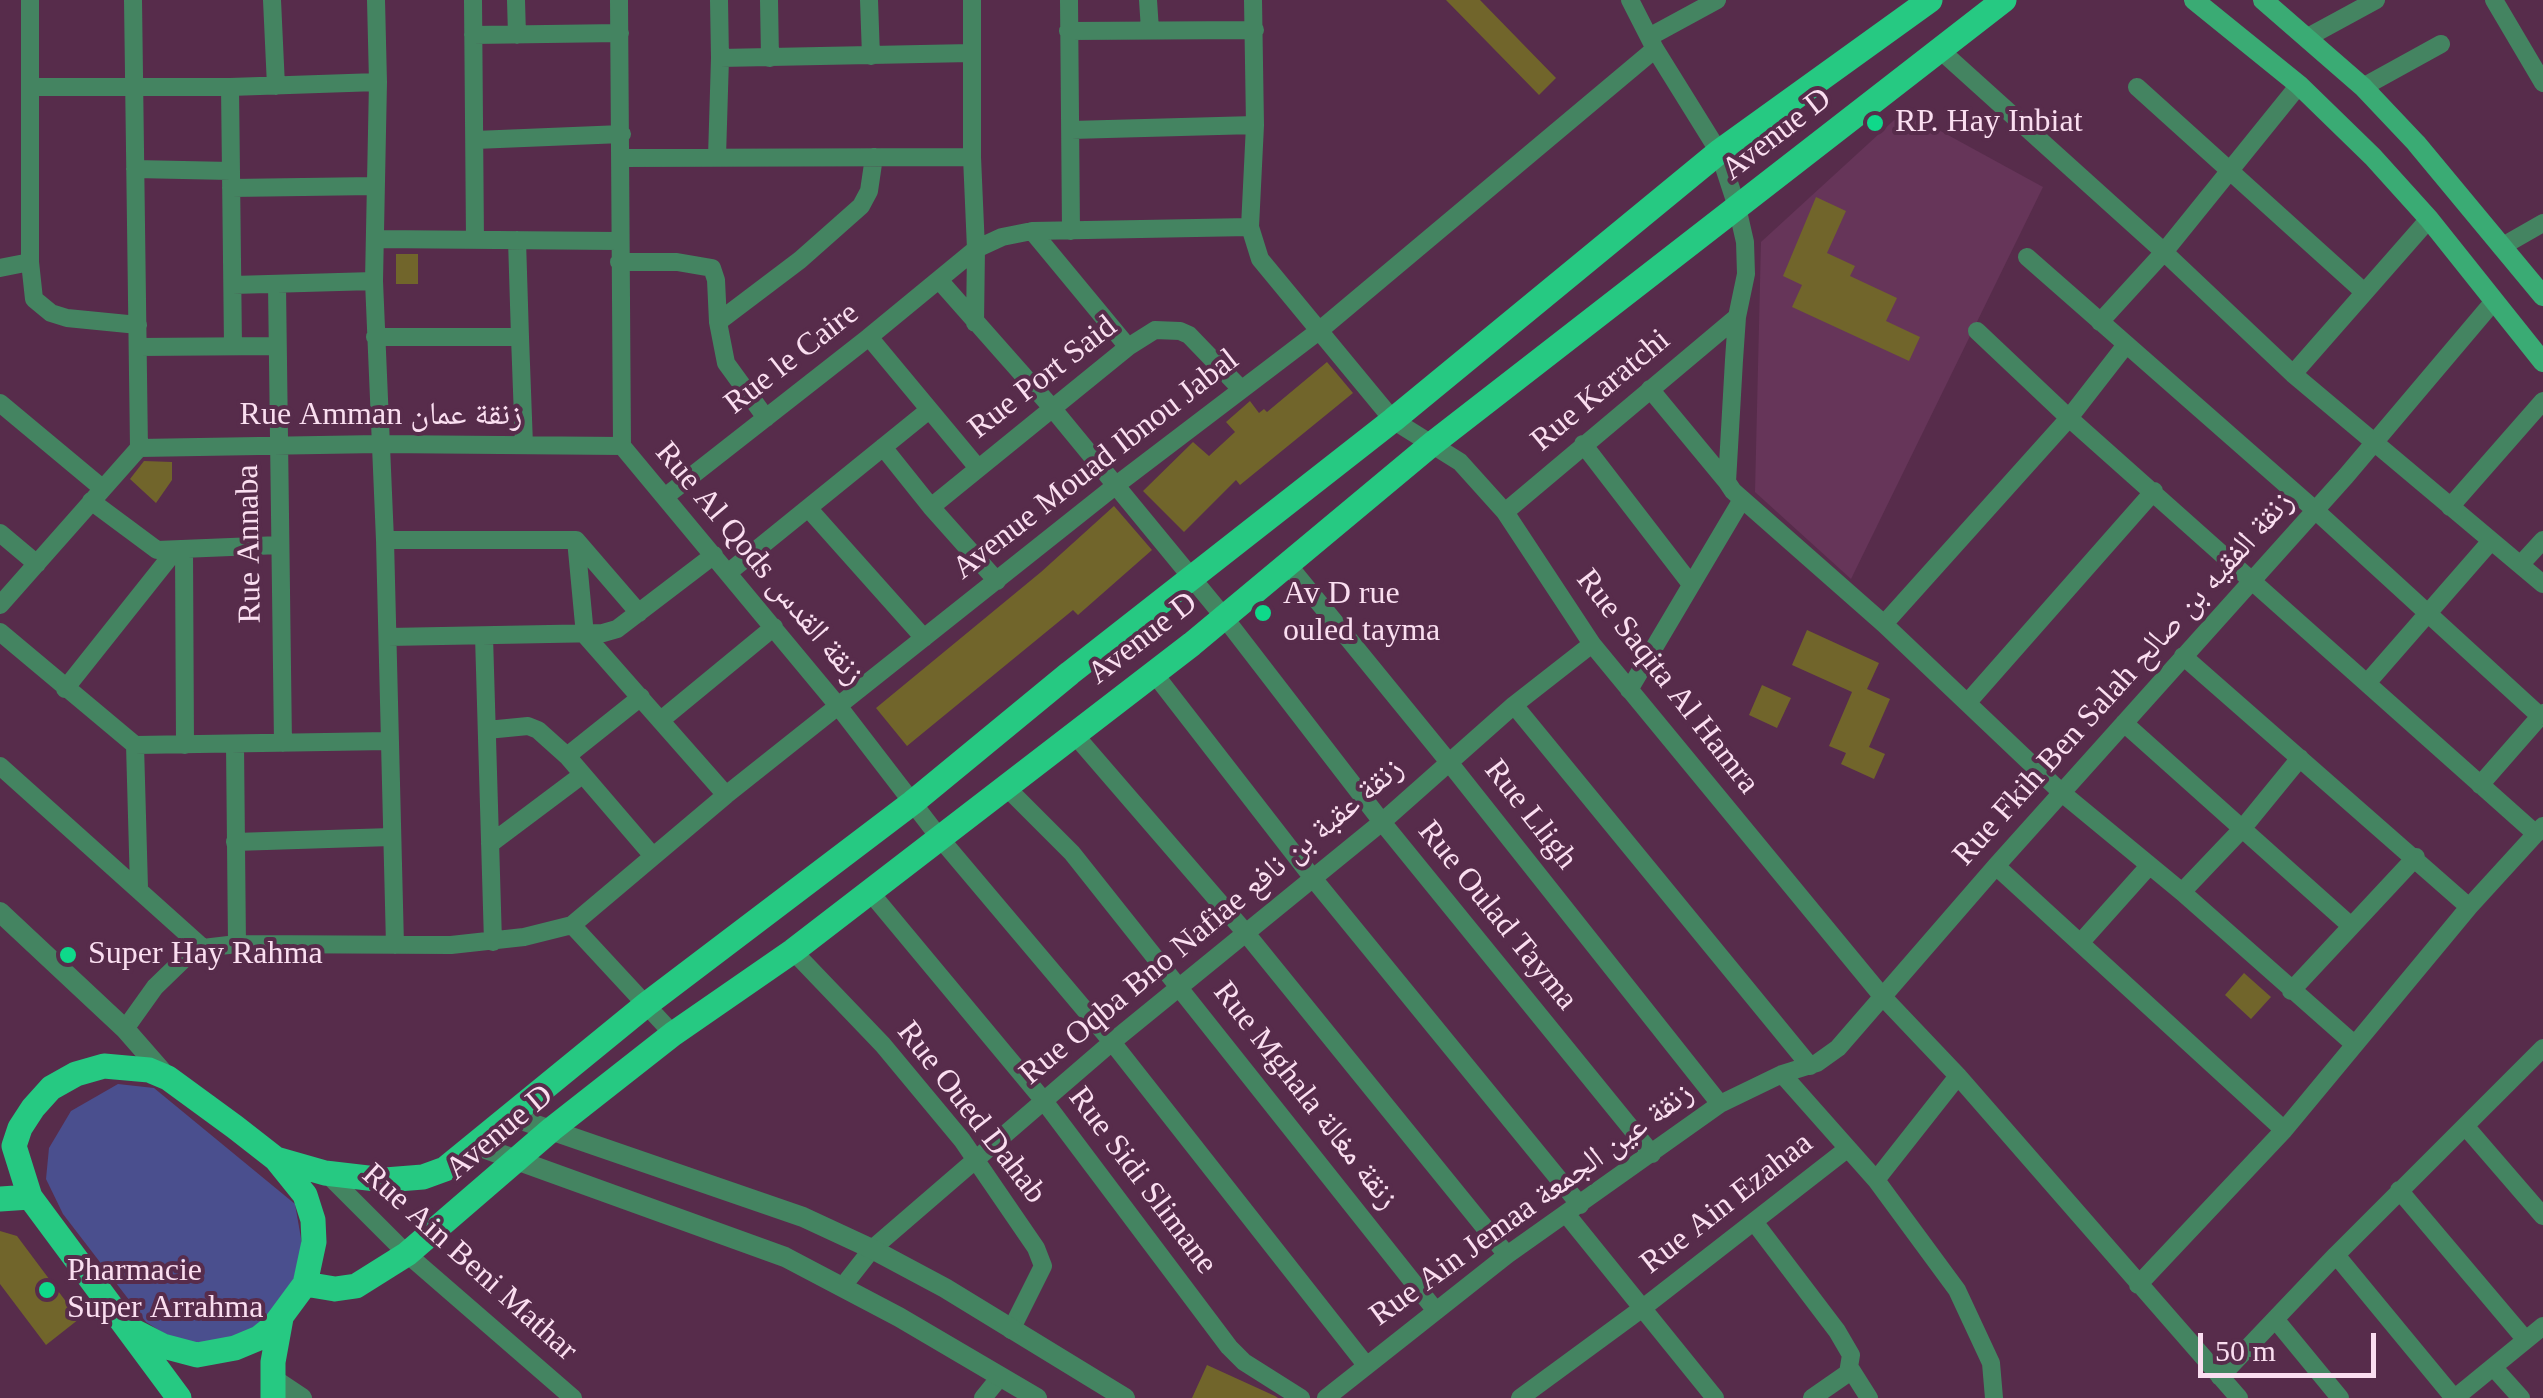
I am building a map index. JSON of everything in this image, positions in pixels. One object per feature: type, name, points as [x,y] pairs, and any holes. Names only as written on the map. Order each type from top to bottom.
[{"type":"main road","name":"Avenue D","points":[[304,1284],[335,1289],[356,1286],[407,1254],[552,1129],[674,1034],[793,951],[1074,734],[1289,566],[1432,444],[2004,0]]},
{"type":"main road","points":[[2194,0],[2299,85],[2373,156],[2543,362]]},
{"type":"main road","points":[[2263,0],[2363,87],[2416,143],[2543,296]]},
{"type":"main road","name":"Avenue D","points":[[276,1159],[326,1173],[385,1180],[423,1177],[446,1169],[647,1004],[912,803],[1393,420],[1719,152],[1917,4]]},
{"type":"main road","points":[[128,1328],[163,1346],[198,1355],[259,1338],[281,1318],[304,1284],[311,1264],[313,1220],[304,1195],[276,1159],[168,1078],[149,1070],[104,1066],[76,1074],[51,1088],[9,1136],[30,1197],[179,1398]]},
{"type":"main road","points":[[0,1199],[30,1197]]},
{"type":"main road","points":[[272,1388],[281,1318]]},
{"type":"street","points":[[30,0],[30,262],[34,299],[39,307],[66,318],[138,326]]},
{"type":"street","points":[[0,605],[139,448],[133,0]]},
{"type":"street","points":[[272,0],[276,86]]},
{"type":"street","points":[[376,0],[374,280],[386,540],[395,945]]},
{"type":"street","points":[[473,0],[475,240]]},
{"type":"street","points":[[516,0],[517,34]]},
{"type":"street","name":"Rue Al Qods زنقة القدس","points":[[618,0],[622,446],[839,706],[939,837],[1112,1042],[1366,1365]]},
{"type":"street","points":[[718,157],[719,0]]},
{"type":"street","points":[[769,0],[770,58]]},
{"type":"street","points":[[870,0],[871,56]]},
{"type":"street","points":[[972,0],[976,323]]},
{"type":"street","points":[[1069,0],[1071,230]]},
{"type":"street","points":[[1148,0],[1150,30]]},
{"type":"street","points":[[976,249],[1002,236],[1032,230],[1250,227],[1256,124],[1253,0]]},
{"type":"street","points":[[1630,0],[1719,152],[1738,207],[1746,274],[1737,317],[1727,482]]},
{"type":"street","name":"Avenue Mouad Ibnou Jabal","points":[[572,925],[726,795],[1115,486],[1320,330],[1652,43],[1717,0]]},
{"type":"street","points":[[2308,37],[2376,0]]},
{"type":"street","points":[[2494,0],[2543,83]]},
{"type":"street","points":[[1068,31],[1255,30]]},
{"type":"street","points":[[473,34],[620,33]]},
{"type":"street","points":[[2363,87],[2441,44]]},
{"type":"street","points":[[1939,49],[2293,374],[2543,584]]},
{"type":"street","points":[[720,58],[971,54]]},
{"type":"street","points":[[31,87],[378,82]]},
{"type":"street","points":[[2100,322],[2164,252],[2299,85]]},
{"type":"street","points":[[230,87],[232,346]]},
{"type":"street","points":[[2137,87],[2364,292]]},
{"type":"street","points":[[1072,130],[1256,124]]},
{"type":"street","points":[[475,140],[622,134]]},
{"type":"street","points":[[718,322],[789,269],[861,206],[869,191],[874,157]]},
{"type":"street","points":[[621,158],[972,157]]},
{"type":"street","points":[[135,169],[231,179],[375,186]]},
{"type":"street","points":[[2293,374],[2429,220]]},
{"type":"street","points":[[2501,247],[2543,223]]},
{"type":"street","name":"Rue Saqita Al Hamra","points":[[1250,227],[1260,259],[1393,420],[1460,462],[1505,512],[1592,644],[1882,996],[1958,1076],[2239,1398]]},
{"type":"street","points":[[1032,230],[1128,347]]},
{"type":"street","points":[[375,239],[618,241]]},
{"type":"street","points":[[517,240],[524,445]]},
{"type":"street","name":"Rue le Caire","points":[[666,496],[976,249]]},
{"type":"street","points":[[2026,258],[2542,715],[2480,784]]},
{"type":"street","points":[[0,268],[30,262]]},
{"type":"street","points":[[619,262],[709,266],[715,274],[726,363],[766,418]]},
{"type":"street","name":"Rue Oulad Tayma","points":[[946,274],[976,323],[1052,408],[1224,617],[1382,822],[1652,1154]]},
{"type":"street","points":[[233,285],[374,280]]},
{"type":"street","name":"Rue Annaba","points":[[277,285],[283,743]]},
{"type":"street","name":"Rue Fkih Ben Salah زنقة الفقيه بن صالح","points":[[1782,1074],[1810,1066],[1838,1048],[2374,444],[2494,302]]},
{"type":"street","name":"Rue Karatchi","points":[[1505,512],[1737,317]]},
{"type":"street","name":"Rue Port Said","points":[[931,507],[1128,347],[1155,330],[1180,330],[1206,350],[1241,389]]},
{"type":"street","points":[[1977,331],[2069,418],[2480,784],[2540,830],[2469,907],[2284,1130],[2138,1285]]},
{"type":"street","points":[[376,336],[520,337]]},
{"type":"street","points":[[869,337],[978,468]]},
{"type":"street","points":[[138,347],[276,346]]},
{"type":"street","points":[[1884,624],[2069,418],[2125,346]]},
{"type":"street","points":[[1650,389],[1741,501],[1884,624],[2062,793],[2182,892],[2354,1044]]},
{"type":"street","points":[[2450,507],[2543,401]]},
{"type":"street","points":[[0,404],[149,546],[179,551],[280,545]]},
{"type":"street","points":[[729,572],[929,410]]},
{"type":"street","name":"Rue Amman زنقة عمان","points":[[139,448],[379,444],[622,446]]},
{"type":"street","points":[[1584,444],[1690,583]]},
{"type":"street","points":[[883,448],[997,580]]},
{"type":"street","points":[[1968,702],[2154,491]]},
{"type":"street","points":[[1629,690],[1741,501]]},
{"type":"street","points":[[808,508],[924,638]]},
{"type":"street","points":[[0,533],[37,564]]},
{"type":"street","points":[[386,540],[576,540],[639,613]]},
{"type":"street","points":[[576,540],[586,635],[726,795]]},
{"type":"street","points":[[2521,564],[2543,540]]},
{"type":"street","points":[[2367,683],[2491,542]]},
{"type":"street","points":[[65,689],[179,551]]},
{"type":"street","points":[[179,551],[185,745]]},
{"type":"street","points":[[388,637],[586,635],[616,629],[714,555]]},
{"type":"street","name":"Rue Lligh","points":[[1289,566],[1720,1104]]},
{"type":"street","points":[[662,720],[774,628]]},
{"type":"street","points":[[0,632],[135,744],[389,741]]},
{"type":"street","points":[[484,636],[493,942]]},
{"type":"street","name":"Rue Oqba Bno Nafiae زنقة عقبة بن نافع","points":[[843,1286],[872,1249],[976,1158],[1382,822],[1448,760],[1592,644]]},
{"type":"street","points":[[2183,656],[2469,907]]},
{"type":"street","points":[[1153,672],[1574,1210],[1715,1398]]},
{"type":"street","points":[[567,756],[642,697]]},
{"type":"street","points":[[1514,705],[1810,1066]]},
{"type":"street","points":[[2124,723],[2352,926]]},
{"type":"street","points":[[487,730],[533,728],[567,756],[652,855]]},
{"type":"street","points":[[1074,734],[1246,932],[1507,1255]]},
{"type":"street","points":[[135,744],[139,888]]},
{"type":"street","points":[[234,745],[237,944]]},
{"type":"street","points":[[2182,892],[2242,829],[2300,758]]},
{"type":"street","points":[[0,766],[203,948]]},
{"type":"street","points":[[490,844],[582,775]]},
{"type":"street","name":"Rue Mghala زنقة مغالة","points":[[1005,786],[1072,853],[1436,1311]]},
{"type":"street","points":[[235,842],[391,837]]},
{"type":"street","points":[[2291,991],[2416,857]]},
{"type":"street","points":[[1996,866],[2284,1130]]},
{"type":"street","points":[[2081,942],[2150,866]]},
{"type":"street","name":"Rue Sidi Slimane","points":[[870,892],[1044,1101],[1229,1346],[1252,1368],[1301,1398]]},
{"type":"street","points":[[0,912],[126,1029],[168,1078]]},
{"type":"street","points":[[126,1029],[165,977],[186,957],[203,948],[237,944],[493,942],[572,925],[674,1034]]},
{"type":"street","name":"Rue Oued Dahab","points":[[793,951],[883,1045],[976,1158],[1036,1248],[1043,1266],[1011,1330]]},
{"type":"street","points":[[2220,1377],[2400,1190],[2539,1061]]},
{"type":"street","points":[[1782,1074],[1876,1180],[1965,1305],[1991,1362],[1994,1398]]},
{"type":"street","name":"Rue Ain Jemaa زنقة عين الجمعة","points":[[1326,1398],[1507,1255],[1720,1104],[1782,1074]]},
{"type":"street","points":[[1876,1180],[1958,1076]]},
{"type":"street","points":[[510,1116],[785,1210],[872,1249],[1125,1398]]},
{"type":"street","points":[[2466,1127],[2543,1216]]},
{"type":"street","points":[[475,1145],[784,1257],[843,1286],[1038,1398]]},
{"type":"street","name":"Rue Ain Ezahaa","points":[[1520,1398],[1848,1149]]},
{"type":"street","name":"Rue Ain Beni Mathar","points":[[326,1173],[407,1254],[573,1398]]},
{"type":"street","points":[[2400,1190],[2526,1339]]},
{"type":"street","points":[[1755,1222],[1838,1331],[1851,1356],[1850,1368],[1839,1382],[1812,1398]]},
{"type":"street","points":[[2336,1254],[2454,1398],[2543,1326]]},
{"type":"street","points":[[2275,1319],[2340,1398]]},
{"type":"street","points":[[1850,1368],[1870,1398]]},
{"type":"street","points":[[2494,1368],[2521,1398]]},
{"type":"street","points":[[982,1398],[1000,1377]]},
{"type":"street","points":[[272,1388],[302,1398]]},
{"type":"shaded area","points":[[1904,111],[2043,187],[1851,579],[1755,492],[1761,242]]},
{"type":"shaded area","points":[[118,1084],[154,1088],[295,1204],[302,1244],[292,1286],[272,1316],[246,1334],[210,1343],[176,1341],[146,1322],[63,1214],[46,1179],[49,1148],[71,1111]]},
{"type":"building","points":[[1446,0],[1480,0],[1556,78],[1539,95]]},
{"type":"building","points":[[1816,197],[1846,211],[1827,253],[1855,266],[1850,276],[1897,298],[1886,321],[1920,337],[1909,361],[1792,307],[1802,285],[1783,276]]},
{"type":"building","points":[[396,254],[418,254],[418,284],[396,284]]},
{"type":"building","points":[[1327,362],[1353,393],[1240,485],[1236,480],[1184,532],[1143,491],[1193,442],[1209,456],[1235,432],[1226,422],[1250,401],[1259,413],[1264,409],[1267,412]]},
{"type":"building","points":[[144,461],[172,462],[172,480],[156,503],[130,479]]},
{"type":"building","points":[[1114,506],[1152,550],[1078,615],[1073,610],[907,746],[876,708],[1041,572]]},
{"type":"building","points":[[1807,630],[1879,663],[1867,689],[1890,699],[1869,747],[1885,754],[1874,779],[1841,764],[1846,753],[1829,746],[1852,692],[1792,665]]},
{"type":"building","points":[[1762,685],[1791,698],[1777,728],[1749,715]]},
{"type":"building","points":[[2244,973],[2271,997],[2251,1019],[2225,995]]},
{"type":"building","points":[[0,1231],[17,1236],[79,1319],[46,1345],[0,1284]]},
{"type":"building","points":[[1207,1365],[1275,1396],[1278,1398],[1192,1398]]},
{"type":"place","name":"RP. Hay Inbiat","points":[[1875,123]]},
{"type":"place","name":"Av D rue ouled tayma","points":[[1263,613]]},
{"type":"place","name":"Super Hay Rahma","points":[[68,955]]},
{"type":"place","name":"Pharmacie Super Arrahma","points":[[47,1290]]}]
